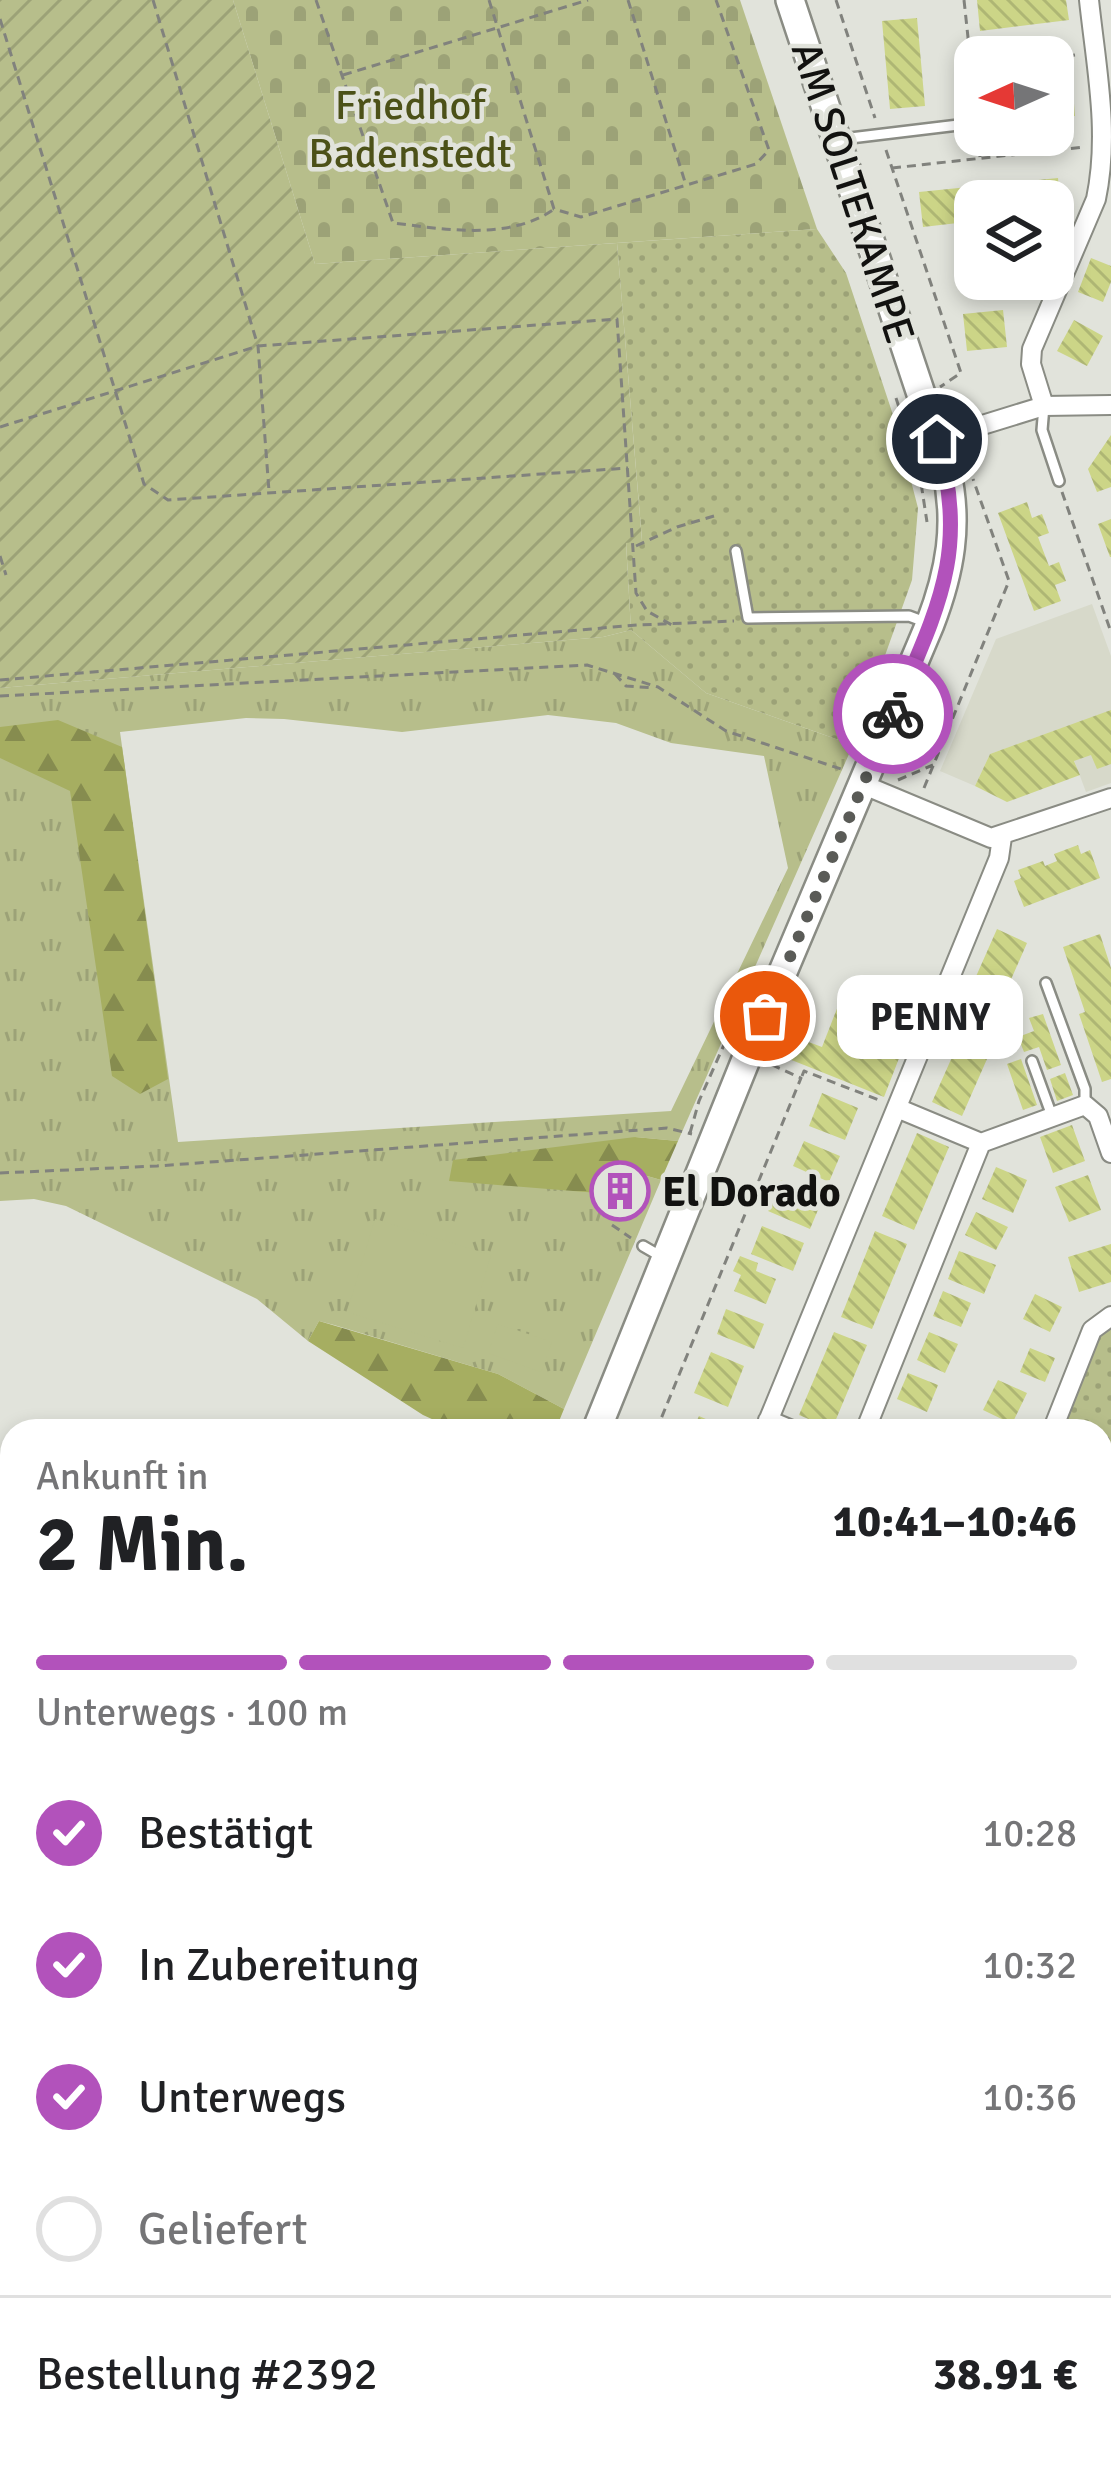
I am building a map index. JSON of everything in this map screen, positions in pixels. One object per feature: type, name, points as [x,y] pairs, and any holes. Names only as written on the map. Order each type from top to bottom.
[{"type":"street","name":"AM SOLTEKAMPE","points":[[600,1419],[655,1253],[716,1142],[749,1052],[875,790],[952,556],[951,491],[937,439],[790,0]]},
{"type":"street","points":[[1044,406],[1031,364],[1032,349],[1103,200],[1104,146],[1089,0]]},
{"type":"street","points":[[937,439],[1044,406],[1111,404]]},
{"type":"street","points":[[875,790],[991,838],[1111,798]]},
{"type":"street","points":[[769,1419],[999,858],[1002,837]]},
{"type":"street","points":[[897,1108],[981,1143],[1085,1105],[1098,1116],[1111,1153]]},
{"type":"street","points":[[870,1419],[981,1143]]},
{"type":"street","points":[[1057,1419],[1092,1330],[1111,1316]]},
{"type":"lane","points":[[837,139],[954,125]]},
{"type":"lane","points":[[1044,406],[1042,430],[1058,481]]},
{"type":"lane","points":[[736,551],[748,618],[909,616],[930,624]]},
{"type":"lane","points":[[1046,983],[1084,1089],[1085,1105]]},
{"type":"lane","points":[[1033,1061],[1052,1116]]},
{"type":"path","points":[[153,0],[258,346],[269,493]]},
{"type":"path","points":[[316,0],[393,223],[466,232],[534,223],[554,209]]},
{"type":"path","points":[[489,0],[554,209]]},
{"type":"path","points":[[342,75],[588,0]]},
{"type":"path","points":[[628,0],[686,185]]},
{"type":"path","points":[[554,209],[581,217],[757,164],[769,150],[716,0]]},
{"type":"path","points":[[836,0],[961,373],[943,386]]},
{"type":"path","points":[[964,0],[969,36]]},
{"type":"path","points":[[0,20],[144,484],[168,500],[628,468]]},
{"type":"path","points":[[1074,55],[1094,52]]},
{"type":"path","points":[[892,168],[1104,146]]},
{"type":"path","points":[[0,427],[258,346],[616,319],[636,593],[647,611],[672,625]]},
{"type":"path","points":[[892,385],[920,470],[928,532]]},
{"type":"path","points":[[1058,481],[1111,632]]},
{"type":"path","points":[[634,547],[715,516]]},
{"type":"path","points":[[0,556],[6,575]]},
{"type":"path","points":[[0,680],[748,618]]},
{"type":"path","points":[[0,696],[587,664],[658,687],[726,731],[846,771],[875,790],[934,764]]},
{"type":"path","points":[[614,673],[626,686],[658,687]]},
{"type":"path","points":[[765,1061],[801,1078]]},
{"type":"path","points":[[661,1419],[804,1071],[897,1108]]},
{"type":"path","points":[[0,1174],[667,1128],[716,1142]]},
{"type":"path","points":[[612,1225],[655,1253]]},
{"type":"shaded area","points":[[1092,604],[1111,656],[1111,783],[1086,792],[1062,728],[990,754],[975,786],[940,771],[996,639]]},
{"type":"green space","points":[[0,0],[233,0],[315,264],[617,243],[642,541],[626,543],[631,630],[603,637],[0,688]]},
{"type":"green space","name":"Friedhof Badenstedt","points":[[233,0],[740,0],[817,229],[315,264]]},
{"type":"green space","points":[[817,229],[846,273],[897,427],[918,508],[912,580],[853,745],[706,693],[631,630],[626,542],[642,540],[617,243]]},
{"type":"green space","points":[[631,630],[706,693],[853,745],[678,1141],[635,1137],[609,1165],[661,1180],[564,1409],[498,1374],[319,1321],[308,1341],[257,1299],[66,1206],[34,1199],[0,1201],[0,688],[603,637]],"holes":[[[548,715],[616,723],[671,743],[764,756],[788,868],[671,1111],[178,1142],[120,732],[246,718],[402,732]]]},
{"type":"green space","points":[[58,720],[122,747],[168,1079],[140,1094],[112,1076],[70,791],[0,758],[0,727]]},
{"type":"green space","points":[[635,1137],[678,1141],[661,1180],[609,1165],[598,1193],[449,1181],[453,1160]]},
{"type":"green space","points":[[375,1219],[491,1255],[463,1348],[347,1312]]},
{"type":"green space","points":[[319,1321],[498,1374],[564,1409],[560,1419],[432,1419],[308,1341]]},
{"type":"green space","points":[[498,1324],[552,1342],[541,1372],[488,1353]]},
{"type":"green space","points":[[1111,1325],[1111,1419],[1066,1419],[1104,1327]]},
{"type":"building","points":[[977,0],[1066,0],[1069,20],[980,31]]},
{"type":"building","points":[[917,18],[925,106],[890,109],[882,21]]},
{"type":"building","points":[[954,188],[954,223],[923,227],[919,192]]},
{"type":"building","points":[[1091,258],[1111,266],[1103,302],[1078,292]]},
{"type":"building","points":[[1003,310],[1007,347],[967,351],[963,314]]},
{"type":"building","points":[[1074,320],[1103,336],[1087,366],[1057,351]]},
{"type":"building","points":[[1111,435],[1111,487],[1097,492],[1088,469]]},
{"type":"building","points":[[1027,502],[1032,518],[1042,514],[1049,533],[1038,537],[1049,566],[1059,562],[1066,581],[1055,585],[1061,601],[1034,611],[998,513]]},
{"type":"building","points":[[1111,519],[1111,557],[1110,557],[1098,524]]},
{"type":"building","points":[[1111,710],[1111,764],[1097,769],[1091,755],[1074,761],[1080,775],[1007,802],[975,786],[990,754]]},
{"type":"building","points":[[1078,845],[1081,854],[1090,850],[1100,878],[1024,907],[1014,881],[1021,878],[1018,870],[1057,861],[1054,854]]},
{"type":"building","points":[[997,929],[1027,943],[978,1055],[987,1059],[962,1116],[932,1102],[957,1046],[947,1042]]},
{"type":"building","points":[[1100,934],[1111,968],[1111,1079],[1102,1082],[1063,947]]},
{"type":"building","points":[[861,995],[915,1017],[884,1097],[789,1059],[798,1038],[822,1047],[838,1006],[854,1012]]},
{"type":"building","points":[[1043,1014],[1061,1065],[1047,1070],[1039,1047],[1024,1052],[1018,1037],[1034,1031],[1029,1018]]},
{"type":"building","points":[[1021,1059],[1037,1105],[1023,1110],[1007,1064]]},
{"type":"building","points":[[1065,1073],[1073,1095],[1057,1101],[1050,1079]]},
{"type":"building","points":[[822,1093],[858,1108],[845,1140],[809,1126]]},
{"type":"building","points":[[1072,1125],[1085,1161],[1053,1173],[1040,1137]]},
{"type":"building","points":[[917,1133],[949,1147],[914,1230],[882,1216]]},
{"type":"building","points":[[804,1141],[840,1156],[829,1182],[793,1166]]},
{"type":"building","points":[[996,1167],[1027,1180],[1013,1213],[982,1199]]},
{"type":"building","name":"El Dorado","points":[[614,1168],[640,1177],[627,1215],[601,1206]]},
{"type":"building","points":[[1088,1175],[1101,1210],[1069,1222],[1055,1187]]},
{"type":"building","points":[[781,1180],[823,1198],[810,1229],[768,1211]]},
{"type":"building","points":[[976,1212],[1008,1227],[996,1250],[965,1235]]},
{"type":"building","points":[[762,1226],[804,1243],[793,1271],[751,1254]]},
{"type":"building","points":[[875,1231],[907,1244],[872,1329],[841,1317]]},
{"type":"building","points":[[1111,1244],[1111,1282],[1079,1292],[1068,1257]]},
{"type":"building","points":[[959,1251],[996,1265],[984,1294],[948,1279]]},
{"type":"building","points":[[740,1256],[758,1263],[756,1271],[776,1279],[766,1304],[734,1291],[741,1275],[733,1271]]},
{"type":"building","points":[[943,1291],[971,1303],[961,1327],[933,1316]]},
{"type":"building","points":[[1035,1294],[1062,1307],[1050,1332],[1023,1319]]},
{"type":"building","points":[[726,1309],[764,1324],[754,1349],[717,1334]]},
{"type":"building","points":[[834,1332],[867,1345],[836,1419],[799,1415]]},
{"type":"building","points":[[929,1332],[958,1344],[945,1373],[917,1360]]},
{"type":"building","points":[[1030,1348],[1055,1358],[1045,1382],[1020,1372]]},
{"type":"building","points":[[711,1352],[744,1366],[728,1407],[694,1393]]},
{"type":"building","points":[[908,1373],[938,1385],[927,1412],[897,1399]]},
{"type":"building","points":[[998,1380],[1027,1393],[1014,1419],[983,1410]]},
{"type":"way so far","points":[[765,1016],[893,714]]},
{"type":"place","name":"PENNY","points":[[765,1016]]},
{"type":"place","name":"El Dorado","points":[[620,1191]]},
{"type":"route","points":[[893,714],[952,556],[951,491],[937,439]]}]
